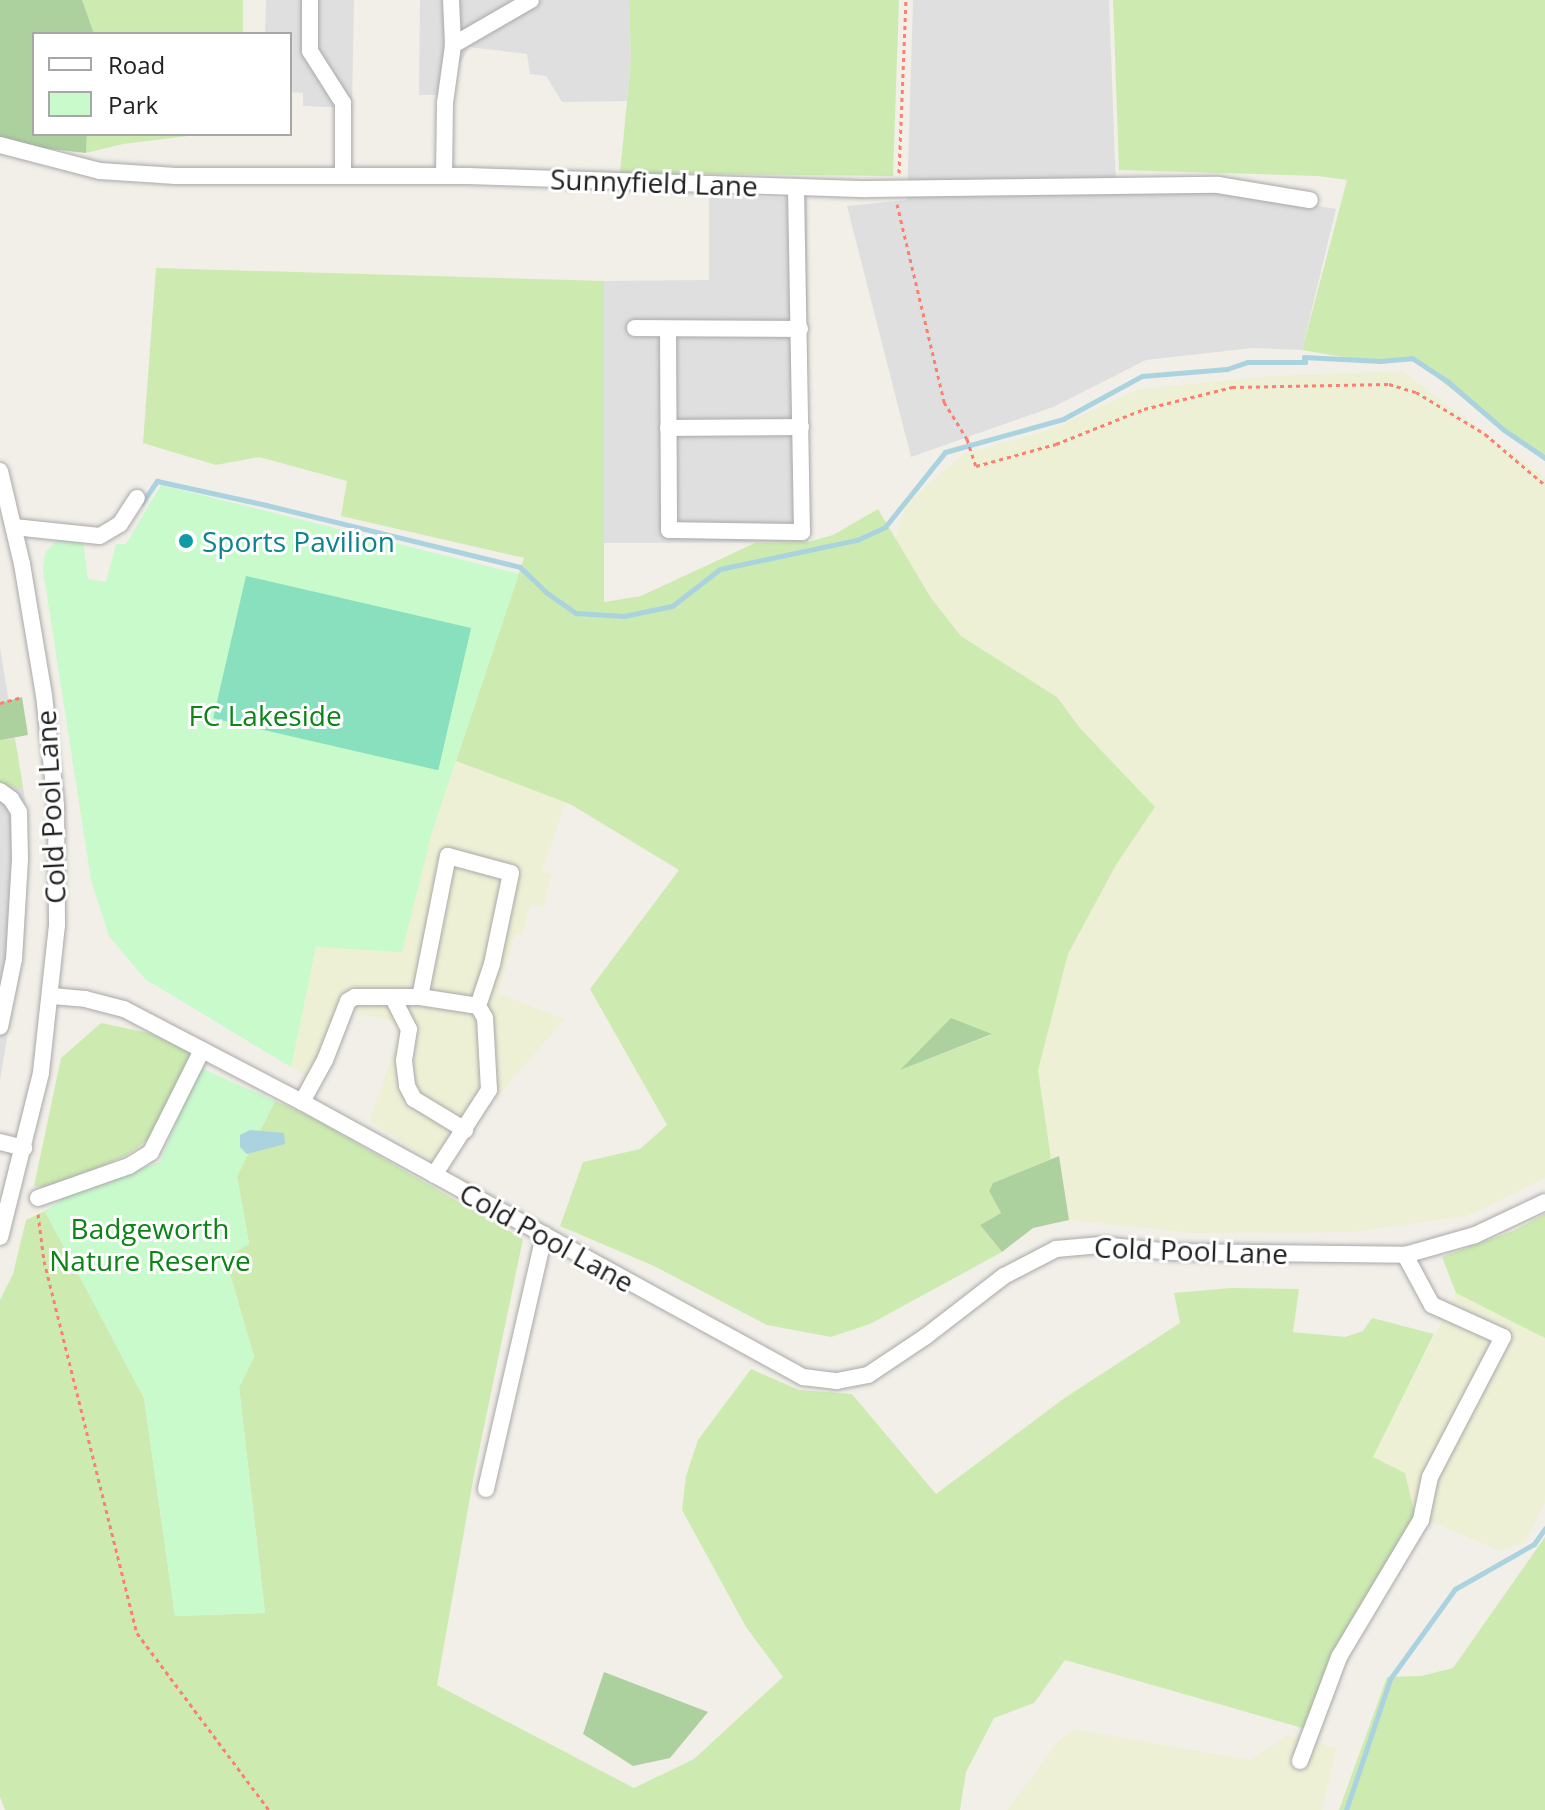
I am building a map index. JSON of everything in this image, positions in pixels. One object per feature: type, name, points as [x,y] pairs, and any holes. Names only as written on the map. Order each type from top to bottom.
[{"type":"street","points":[[310,0],[310,51],[343,103],[343,174]]},
{"type":"street","points":[[444,176],[445,103],[453,45],[451,0]]},
{"type":"street","points":[[453,45],[531,0]]},
{"type":"street","name":"Sunnyfield Lane","points":[[0,145],[100,171],[176,176],[343,174],[898,189],[1218,185],[1310,200]]},
{"type":"street","points":[[668,329],[669,530],[802,532],[796,187]]},
{"type":"street","points":[[635,328],[800,329]]},
{"type":"street","points":[[668,428],[801,427]]},
{"type":"street","name":"Cold Pool Lane","points":[[0,471],[38,650],[56,806],[57,925],[52,996],[85,999],[124,1009],[302,1102],[803,1377],[837,1381],[868,1375],[925,1337],[1004,1276],[1056,1249],[1101,1245],[1172,1252],[1405,1255],[1475,1235],[1545,1202]]},
{"type":"street","points":[[14,527],[100,536],[120,524],[137,498]]},
{"type":"street","points":[[0,791],[11,799],[19,812],[20,859],[14,959],[0,1027]]},
{"type":"street","points":[[420,997],[448,856],[511,873],[492,964],[478,1006],[485,1018],[489,1090],[434,1175]]},
{"type":"street","points":[[0,1237],[41,1073],[52,996]]},
{"type":"street","points":[[302,1102],[325,1060],[348,1001],[355,997],[394,1000],[420,997],[478,1006]]},
{"type":"street","points":[[394,1000],[409,1029],[404,1061],[407,1086],[414,1099],[465,1130]]},
{"type":"street","points":[[38,1198],[129,1166],[151,1152],[202,1050]]},
{"type":"street","points":[[0,1142],[24,1148]]},
{"type":"street","points":[[486,1489],[544,1235]]},
{"type":"street","points":[[1300,1761],[1339,1657],[1421,1520],[1430,1477],[1503,1337],[1432,1305],[1405,1255]]},
{"type":"path","points":[[906,0],[898,189],[895,198],[944,402],[967,439],[976,466],[1056,444],[1144,409],[1232,387],[1389,384],[1416,392],[1485,434],[1545,485]]},
{"type":"path","points":[[0,703],[22,697]]},
{"type":"path","points":[[38,1198],[44,1261],[137,1633],[269,1810]]},
{"type":"shaded area","points":[[266,0],[354,0],[352,108],[303,106],[303,93],[292,92],[292,32],[265,32]]},
{"type":"shaded area","points":[[420,0],[629,0],[631,60],[627,101],[562,102],[546,76],[530,74],[527,54],[469,47],[453,76],[452,95],[419,95]]},
{"type":"shaded area","points":[[913,0],[1109,0],[1116,188],[1219,188],[1336,209],[1302,350],[1252,348],[1146,360],[1053,407],[911,457],[847,206],[907,200]]},
{"type":"shaded area","points":[[709,195],[807,199],[808,542],[603,543],[604,281],[709,280]]},
{"type":"shaded area","points":[[0,648],[25,800],[24,935],[0,1080]]},
{"type":"green space","points":[[0,0],[82,0],[93,32],[32,32],[32,136],[87,136],[86,153],[7,144],[0,139]]},
{"type":"green space","points":[[82,0],[243,0],[243,32],[82,32]]},
{"type":"green space","points":[[629,0],[899,0],[893,176],[620,173],[631,60]]},
{"type":"green space","points":[[1113,0],[1545,0],[1545,458],[1412,358],[1360,360],[1302,350],[1347,180],[1318,176],[1119,170]]},
{"type":"green space","points":[[87,136],[188,136],[123,144],[86,153]]},
{"type":"green space","points":[[156,268],[604,281],[604,602],[641,596],[755,543],[808,542],[833,535],[878,509],[931,598],[961,636],[1057,697],[1080,728],[1155,807],[1116,865],[1068,954],[1038,1070],[1051,1159],[993,1183],[989,1191],[1001,1213],[980,1225],[1002,1252],[870,1324],[831,1337],[767,1325],[654,1266],[560,1226],[583,1162],[640,1149],[667,1125],[590,989],[679,870],[570,804],[456,761],[524,558],[341,516],[347,481],[259,457],[216,465],[143,443]],"holes":[[[951,1019],[991,1035],[902,1069]]]},
{"type":"green space","points":[[1402,371],[1545,478],[1545,1178],[1467,1216],[1354,1232],[1193,1233],[1069,1220],[1059,1157],[1051,1159],[1038,1070],[1068,954],[1116,865],[1155,807],[1080,728],[1057,697],[961,636],[931,598],[895,540],[906,504],[963,454],[1052,429],[1139,389],[1268,376]]},
{"type":"green space","name":"FC Lakeside","points":[[161,485],[519,574],[432,832],[402,952],[316,947],[291,1067],[145,979],[109,936],[91,880],[43,570],[45,553],[56,541],[83,540],[88,579],[106,582],[116,544],[126,544]]},
{"type":"green space","points":[[246,576],[471,628],[438,770],[213,718]]},
{"type":"green space","points":[[22,697],[28,735],[0,740],[0,703]]},
{"type":"green space","points":[[15,739],[23,788],[0,788],[0,740]]},
{"type":"green space","points":[[456,761],[566,802],[542,871],[551,874],[544,907],[531,904],[522,935],[515,934],[498,993],[565,1019],[483,1113],[448,1172],[369,1121],[399,1037],[395,1022],[351,1012],[315,1082],[291,1067],[316,947],[432,832]]},
{"type":"green space","points":[[951,1018],[992,1034],[900,1070]]},
{"type":"green space","points":[[101,1023],[149,1033],[196,1055],[156,1134],[127,1155],[79,1176],[49,1188],[34,1186],[61,1058]]},
{"type":"green space","name":"Badgeworth Nature Reserve","points":[[199,1067],[275,1101],[237,1176],[249,1244],[225,1258],[254,1357],[239,1388],[265,1613],[175,1616],[144,1398],[45,1211],[65,1197],[160,1162]]},
{"type":"green space","points":[[275,1101],[311,1117],[523,1239],[474,1475],[437,1685],[634,1788],[694,1759],[783,1677],[746,1627],[682,1510],[686,1476],[698,1440],[751,1369],[799,1390],[852,1394],[936,1494],[1063,1399],[1180,1323],[1174,1293],[1230,1288],[1299,1289],[1293,1332],[1345,1337],[1363,1331],[1372,1318],[1434,1334],[1373,1457],[1405,1473],[1415,1515],[1306,1729],[1065,1660],[1034,1703],[994,1718],[966,1772],[960,1810],[5,1810],[0,1797],[0,1300],[13,1274],[26,1220],[45,1211],[144,1398],[175,1616],[265,1613],[239,1387],[254,1357],[225,1257],[249,1244],[237,1176]]},
{"type":"green space","points":[[1059,1156],[1069,1220],[1033,1228],[1002,1252],[980,1225],[1001,1213],[989,1191],[993,1183]]},
{"type":"green space","points":[[1545,1214],[1545,1338],[1456,1293],[1442,1257],[1513,1231]]},
{"type":"green space","points":[[1456,1293],[1545,1338],[1545,1503],[1525,1542],[1500,1551],[1415,1515],[1373,1457]]},
{"type":"green space","points":[[1545,1537],[1545,1810],[1339,1810],[1387,1677],[1421,1676],[1453,1668]]},
{"type":"green space","points":[[604,1672],[708,1712],[670,1758],[633,1766],[583,1734]]},
{"type":"green space","points":[[1074,1729],[1250,1760],[1288,1735],[1337,1748],[1322,1810],[1007,1810],[1059,1740]]},
{"type":"water","points":[[250,1130],[284,1133],[285,1144],[247,1154],[240,1147],[240,1135]]},
{"type":"waterway","points":[[142,503],[157,481],[266,505],[520,567],[547,593],[576,613],[624,616],[672,606],[720,569],[857,540],[885,527],[945,452],[1063,419],[1142,376],[1227,369],[1247,362],[1305,362],[1304,357],[1380,361],[1412,358],[1447,381],[1504,430],[1545,458]]},
{"type":"waterway","points":[[1346,1810],[1390,1679],[1455,1589],[1534,1544],[1545,1528]]},
{"type":"place","name":"Sports Pavilion","points":[[186,541]]}]
